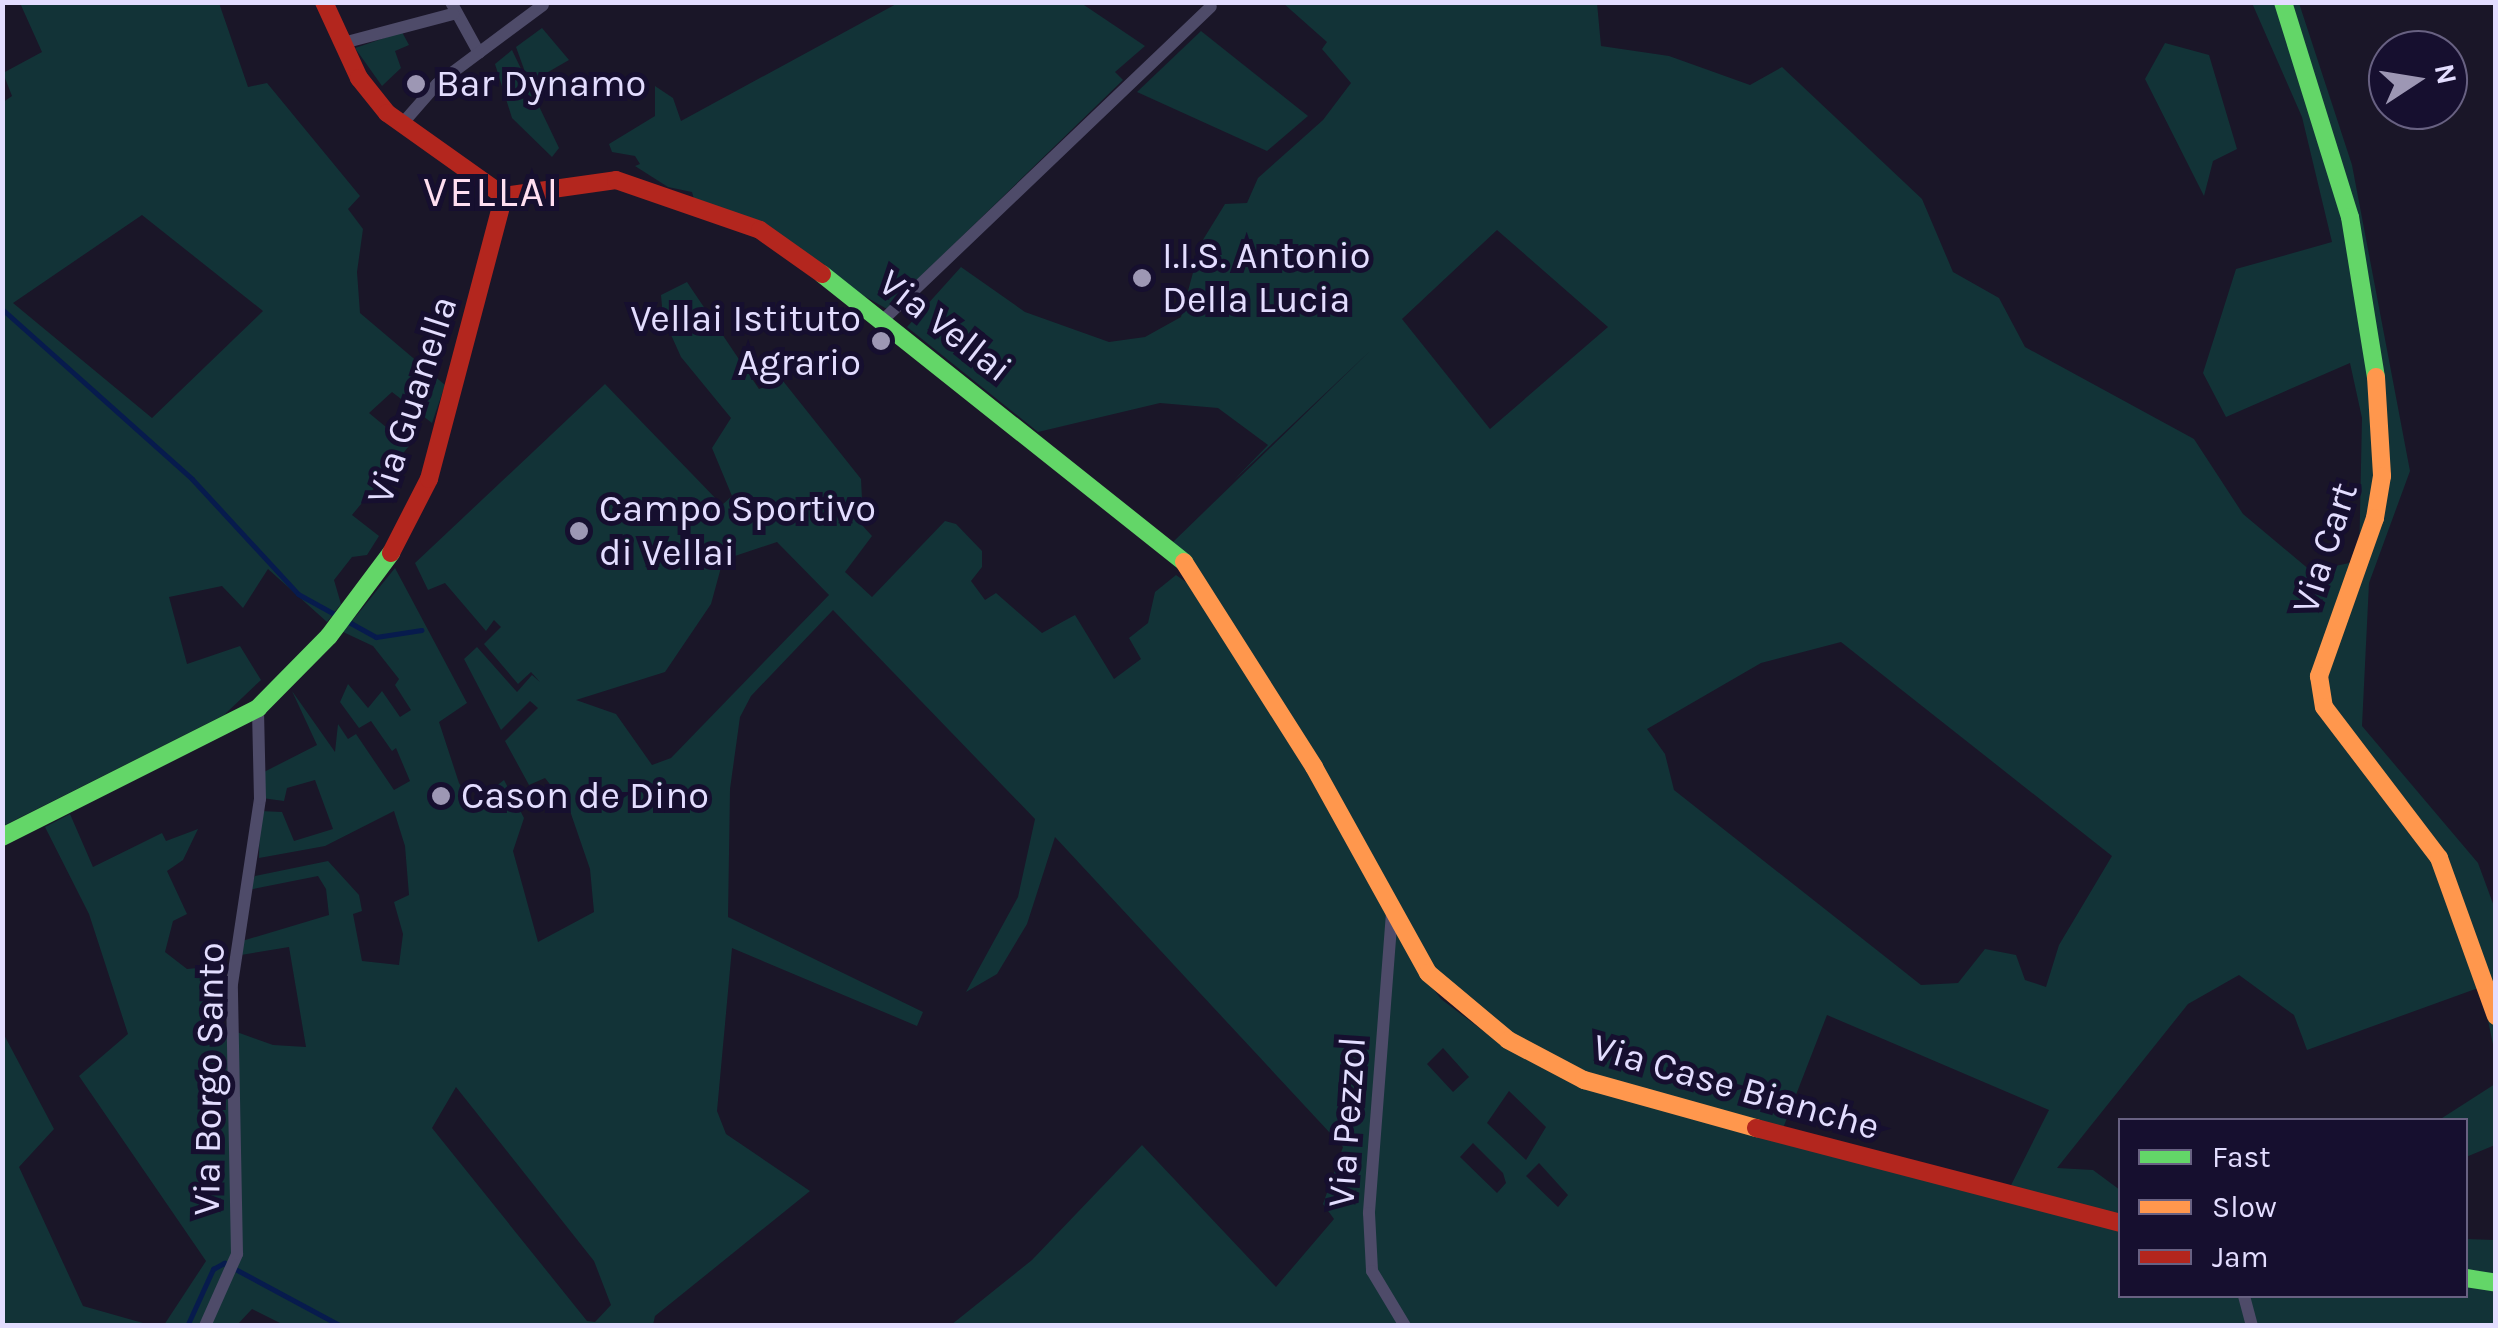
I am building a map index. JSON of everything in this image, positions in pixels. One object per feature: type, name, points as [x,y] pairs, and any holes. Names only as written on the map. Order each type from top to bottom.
[{"type":"street","points":[[324,2],[359,78],[402,124],[504,196]]},
{"type":"street","name":"Via Cart","points":[[2283,2],[2350,217],[2380,408],[2382,476],[2375,518],[2326,648],[2319,676],[2324,707],[2438,858],[2496,1016]]},
{"type":"street","points":[[402,124],[436,84],[543,4]]},
{"type":"street","points":[[884,318],[1211,6]]},
{"type":"street","points":[[343,43],[452,8],[478,54]]},
{"type":"street","name":"Via Vellai","points":[[504,196],[582,180],[634,184],[760,230],[884,318],[1180,555],[1314,767],[1392,914]]},
{"type":"street","name":"Via Guanella","points":[[2,837],[258,708],[342,619],[395,548],[429,479],[504,196]]},
{"type":"street","name":"Via Borgo Santo","points":[[205,1326],[236,1258],[232,984],[260,799],[258,708]]},
{"type":"street","name":"Via Case Bianche","points":[[1392,914],[1428,974],[1472,1016],[1584,1080],[2033,1205],[2118,1222]]},
{"type":"street","name":"Via Pezzol","points":[[1392,914],[1369,1213],[1372,1271],[1405,1326]]},
{"type":"street","points":[[2468,1278],[2496,1283]]},
{"type":"street","points":[[2245,1298],[2252,1326]]},
{"type":"green space","points":[[20,3],[219,3],[248,87],[267,83],[360,196],[348,209],[363,229],[357,272],[360,313],[445,385],[432,423],[392,392],[369,413],[409,446],[352,515],[379,536],[367,555],[352,557],[334,580],[341,604],[327,622],[268,569],[243,608],[222,586],[169,597],[187,664],[240,646],[261,680],[224,715],[3,826],[2,103],[12,96],[3,73],[42,52]],"holes":[[[142,215],[263,311],[152,418],[13,303]]]},
{"type":"green space","points":[[898,3],[1081,3],[1145,46],[1115,72],[1123,80],[887,309],[694,199],[692,192],[668,187],[635,166],[640,164],[635,156],[612,152],[609,144],[655,116],[655,86],[673,98],[681,121]]},
{"type":"green space","points":[[1283,3],[1597,3],[1601,46],[1669,56],[1750,85],[1782,67],[1922,199],[1953,272],[1999,298],[2025,347],[2194,439],[2243,514],[2311,571],[2359,561],[2362,418],[2350,363],[2226,417],[2203,373],[2236,269],[2332,242],[2302,117],[2252,3],[2299,3],[2352,165],[2410,471],[2369,583],[2362,726],[2478,863],[2495,909],[2495,1054],[2481,987],[2307,1050],[2294,1015],[2239,975],[2188,1004],[2057,1168],[2093,1170],[2118,1189],[2118,1298],[2468,1298],[2468,1239],[2495,1240],[2495,1325],[951,1325],[1032,1260],[1142,1145],[1276,1287],[1334,1219],[1323,1204],[1343,1147],[1055,837],[1027,924],[997,974],[966,992],[1018,897],[1035,819],[833,610],[751,696],[740,717],[730,789],[728,917],[923,1012],[917,1026],[732,948],[717,1111],[726,1134],[810,1191],[655,1316],[653,1325],[286,1326],[252,1309],[237,1325],[164,1325],[206,1261],[79,1076],[128,1034],[89,914],[45,827],[70,814],[93,867],[162,833],[166,841],[198,829],[183,860],[167,871],[187,914],[173,921],[165,952],[187,969],[219,966],[223,1027],[273,1045],[306,1047],[289,947],[241,955],[242,941],[329,915],[326,889],[318,876],[248,890],[255,876],[328,861],[359,895],[362,911],[353,914],[362,961],[399,965],[403,934],[394,902],[409,895],[405,846],[394,811],[325,846],[259,858],[260,811],[282,812],[294,841],[333,829],[315,780],[287,788],[284,801],[262,798],[262,773],[317,745],[292,691],[335,752],[338,724],[348,739],[356,734],[394,790],[410,781],[396,748],[392,751],[371,721],[359,728],[340,702],[348,684],[368,708],[382,691],[400,717],[411,710],[395,685],[399,679],[373,646],[341,631],[350,623],[365,630],[352,621],[395,568],[467,703],[439,722],[459,783],[473,804],[504,780],[524,818],[513,851],[538,942],[594,912],[590,869],[569,808],[545,778],[529,785],[505,741],[538,708],[530,701],[501,730],[464,659],[477,647],[517,692],[532,675],[540,682],[531,672],[518,684],[484,644],[501,627],[494,620],[486,631],[445,583],[428,590],[415,563],[605,384],[722,505],[732,496],[712,448],[731,418],[681,357],[663,317],[661,295],[687,282],[759,389],[783,381],[861,479],[862,499],[851,513],[872,536],[845,572],[872,597],[945,521],[956,524],[982,551],[982,567],[971,581],[985,600],[996,593],[1042,633],[1075,615],[1114,679],[1141,659],[1129,638],[1148,623],[1155,592],[1176,575],[1200,592],[1330,808],[1173,542],[1370,351],[1234,480],[1268,445],[1218,408],[1160,403],[1038,432],[907,327],[961,267],[1025,312],[1109,342],[1145,337],[1181,317],[1201,243],[1225,204],[1247,203],[1258,178],[1323,120],[1351,83],[1322,49],[1327,42]],"holes":[[[1497,230],[1608,327],[1490,429],[1402,319]],[[777,542],[829,595],[671,758],[652,765],[616,714],[576,700],[665,672],[711,604],[723,560]],[[1841,642],[2112,856],[2059,945],[2046,987],[2025,980],[2016,955],[1985,949],[1958,983],[1921,985],[1674,790],[1665,754],[1647,729],[1761,663]],[[1335,815],[1428,973],[1508,1040],[1490,1036],[1441,999],[1413,962]],[[1827,1015],[2049,1110],[2005,1197],[1780,1136]],[[1443,1048],[1469,1077],[1453,1092],[1427,1064]],[[456,1087],[594,1261],[611,1305],[595,1322],[587,1321],[432,1128]],[[1509,1091],[1546,1127],[1526,1160],[1487,1123]],[[1473,1143],[1503,1173],[1506,1183],[1497,1193],[1460,1157]],[[1539,1163],[1568,1195],[1558,1207],[1526,1176]]]},
{"type":"green space","points":[[542,28],[569,60],[529,83],[516,47]]},
{"type":"green space","points":[[1201,31],[1308,116],[1267,151],[1137,92]]},
{"type":"green space","points":[[402,32],[409,45],[395,51],[401,68],[382,86],[355,48]]},
{"type":"green space","points":[[2165,43],[2209,55],[2237,149],[2213,161],[2204,196],[2145,79]]},
{"type":"green space","points":[[512,50],[559,148],[552,157],[512,118],[495,64]]},
{"type":"green space","points":[[2,1031],[54,1129],[19,1167],[83,1306],[150,1325],[3,1325]]},
{"type":"green space","points":[[2495,1084],[2495,1145],[2468,1156],[2468,1118],[2442,1118]]},
{"type":"waterway","points":[[2,309],[192,479],[298,594],[376,637],[421,630]]},
{"type":"waterway","points":[[187,1326],[213,1269],[224,1263],[341,1326]]},
{"type":"traffic: fast","points":[[2283,2],[2350,217],[2376,377]]},
{"type":"traffic: fast","points":[[822,274],[1184,562]]},
{"type":"traffic: fast","points":[[2,837],[258,708],[329,636],[391,553]]},
{"type":"traffic: fast","points":[[2468,1278],[2496,1283]]},
{"type":"traffic: slow","points":[[2376,377],[2382,476],[2375,518],[2319,676],[2324,707],[2439,858],[2496,1016]]},
{"type":"traffic: slow","points":[[1184,562],[1314,767],[1428,973],[1508,1040],[1584,1080],[1756,1128]]},
{"type":"traffic: jam","points":[[324,2],[359,78],[387,113],[504,196],[616,180],[760,230],[822,274]]},
{"type":"traffic: jam","points":[[391,553],[429,479],[504,196]]},
{"type":"traffic: jam","points":[[1756,1128],[2118,1222]]},
{"type":"place","name":"Bar Dynamo","points":[[416,84]]},
{"type":"place","name":"I.I.S. Antonio Della Lucia","points":[[1142,278]]},
{"type":"place","name":"Vellai Istituto Agrario","points":[[881,341]]},
{"type":"place","name":"Campo Sportivo di Vellai","points":[[579,531]]},
{"type":"place","name":"Cason de Dino","points":[[441,796]]},
{"type":"district","name":"VELLAI","points":[[492,192]]}]
